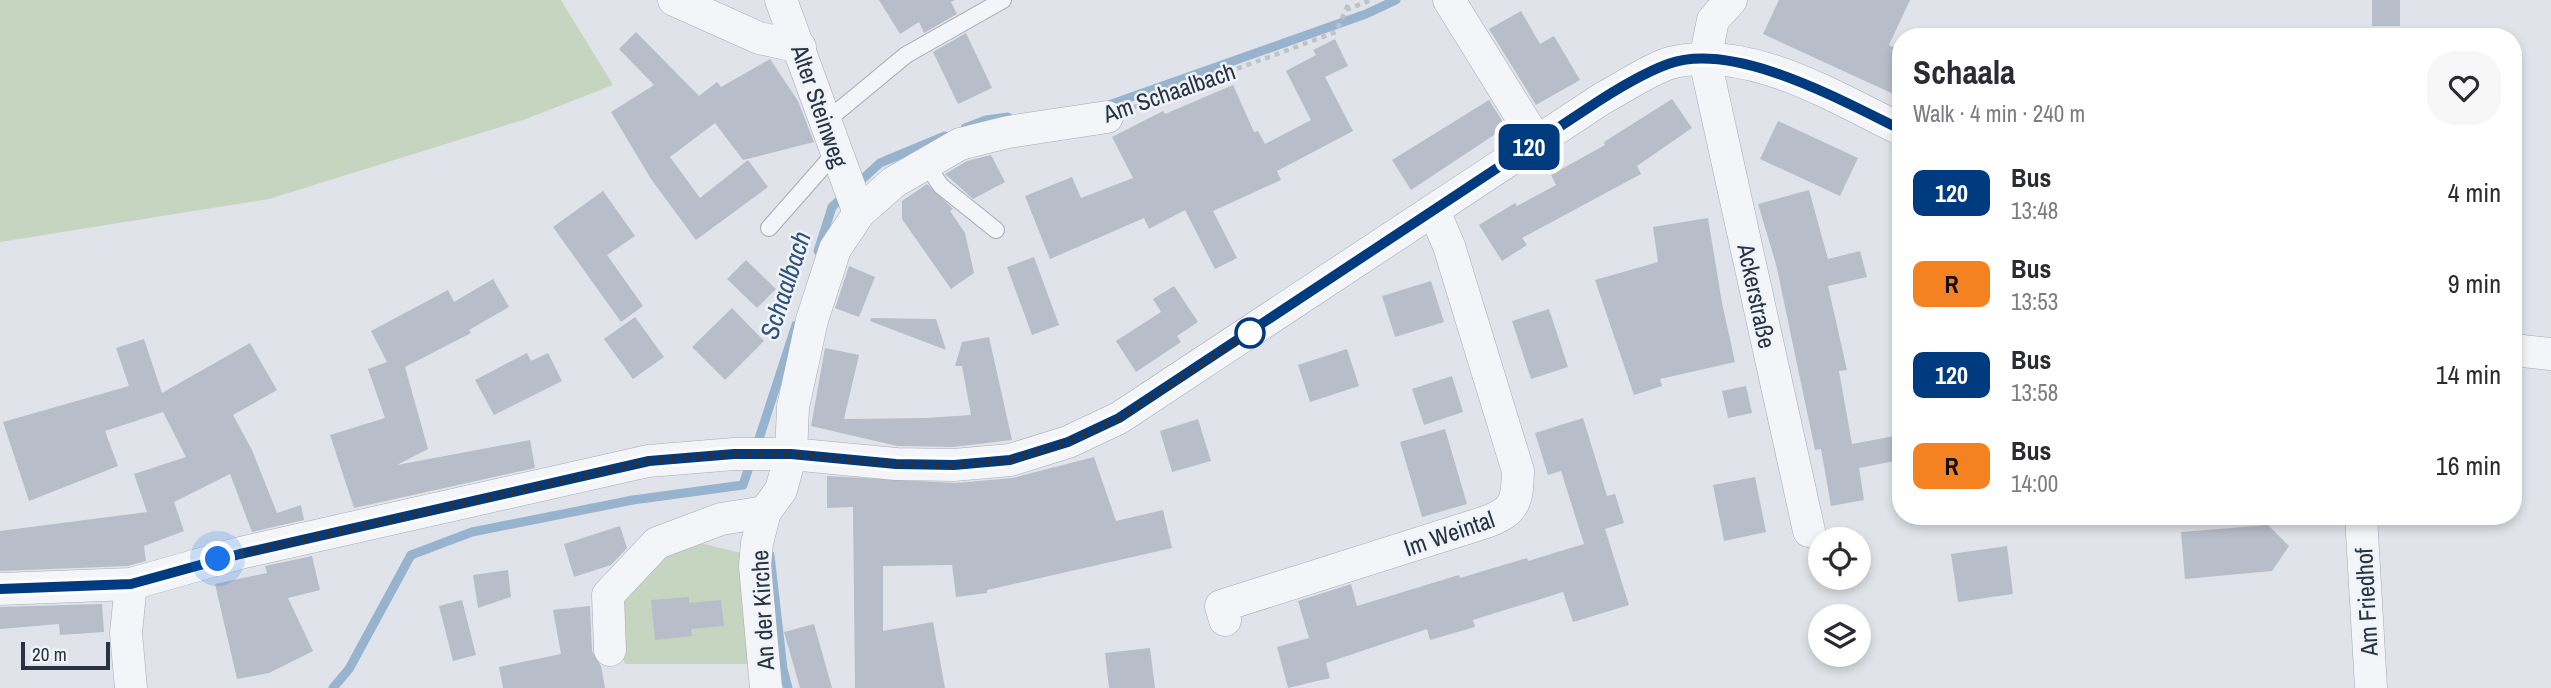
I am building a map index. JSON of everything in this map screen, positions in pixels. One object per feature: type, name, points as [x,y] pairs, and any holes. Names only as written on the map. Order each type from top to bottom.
[{"type":"street","points":[[674,0],[759,38],[800,47]]},
{"type":"street","name":"Alter Steinweg","points":[[781,0],[856,206]]},
{"type":"street","points":[[1449,0],[1537,142]]},
{"type":"street","points":[[1705,60],[1713,20],[1731,0]]},
{"type":"street","points":[[0,589],[131,584],[240,554],[649,461],[734,454],[778,454],[896,464],[954,465],[1010,460],[1068,442],[1119,418],[1603,98],[1669,64],[1705,60],[1771,71],[1892,125]]},
{"type":"street","name":"Ackerstraße","points":[[1705,60],[1808,527]]},
{"type":"street","name":"Am Schaalbach","points":[[778,454],[793,407],[812,320],[835,248],[856,206],[960,144],[1008,132],[1107,117]]},
{"type":"street","name":"Im Weintal","points":[[1225,620],[1221,606],[1486,523],[1504,516],[1513,506],[1517,494],[1518,471],[1448,246],[1434,211]]},
{"type":"street","points":[[2522,351],[2551,354]]},
{"type":"street","name":"An der Kirche","points":[[766,688],[755,566],[765,512],[781,490],[778,454]]},
{"type":"street","points":[[610,650],[608,596],[657,543],[721,519],[765,512]]},
{"type":"street","name":"Am Friedhof","points":[[2362,525],[2371,688]]},
{"type":"street","points":[[131,584],[126,634],[131,688]]},
{"type":"lane","points":[[825,122],[905,55],[1003,0]]},
{"type":"lane","points":[[769,228],[837,159]]},
{"type":"lane","points":[[926,164],[941,186],[996,230]]},
{"type":"path","name":"Am Schaalbach","points":[[1107,117],[1336,32],[1350,0]]},
{"type":"path","points":[[1345,12],[1371,0]]},
{"type":"green space","points":[[0,0],[561,0],[613,85],[526,119],[269,199],[0,242]]},
{"type":"green space","points":[[700,543],[741,553],[750,664],[625,664],[616,627],[622,592],[637,567]]},
{"type":"building","points":[[879,0],[955,0],[951,2],[957,14],[924,33],[919,22],[900,34]]},
{"type":"building","points":[[1779,0],[1910,0],[1897,28],[1892,28],[1889,45],[1892,46],[1892,93],[1763,34]]},
{"type":"building","points":[[2372,0],[2400,0],[2400,26],[2372,26]]},
{"type":"building","points":[[1521,11],[1540,44],[1554,36],[1580,80],[1536,105],[1489,29]]},
{"type":"building","points":[[636,32],[699,96],[717,82],[721,87],[770,59],[798,101],[814,142],[743,160],[715,123],[670,157],[700,198],[748,160],[768,187],[696,240],[651,179],[611,112],[654,85],[619,49]]},
{"type":"building","points":[[966,33],[992,88],[958,104],[933,52]]},
{"type":"building","points":[[1335,39],[1348,66],[1325,77],[1353,131],[1277,171],[1281,180],[1213,211],[1237,258],[1215,269],[1185,210],[1149,229],[1144,218],[1050,259],[1025,196],[1072,177],[1081,198],[1133,178],[1112,137],[1163,111],[1165,114],[1233,85],[1254,132],[1258,131],[1265,144],[1311,120],[1286,71],[1316,55],[1313,50]]},
{"type":"building","points":[[1672,99],[1692,128],[1637,166],[1641,174],[1522,238],[1527,245],[1502,261],[1479,225],[1515,203],[1517,206],[1556,185],[1551,175],[1605,145],[1604,142]]},
{"type":"building","points":[[1489,100],[1506,127],[1411,190],[1392,160]]},
{"type":"building","points":[[1778,121],[1858,158],[1840,196],[1760,159]]},
{"type":"building","points":[[991,155],[1005,182],[973,199],[945,174],[967,161]]},
{"type":"building","points":[[927,184],[953,209],[950,211],[965,233],[974,273],[951,289],[902,219],[902,201]]},
{"type":"building","points":[[1809,190],[1828,259],[1860,251],[1867,277],[1828,286],[1847,370],[1839,371],[1852,444],[1892,436],[1892,462],[1859,468],[1864,500],[1831,506],[1821,449],[1815,450],[1776,264],[1758,204]]},
{"type":"building","points":[[603,191],[635,236],[607,255],[643,306],[621,322],[553,227]]},
{"type":"building","points":[[1708,218],[1735,362],[1660,379],[1662,386],[1634,395],[1595,280],[1658,262],[1653,227]]},
{"type":"building","points":[[1034,257],[1059,325],[1032,335],[1007,267]]},
{"type":"building","points":[[746,260],[776,289],[757,308],[727,279]]},
{"type":"building","points":[[849,266],[875,277],[859,317],[835,308]]},
{"type":"building","points":[[493,279],[509,307],[469,330],[471,333],[405,367],[428,449],[397,465],[530,440],[535,468],[354,508],[330,435],[385,418],[368,369],[387,362],[371,331],[448,290],[454,302]]},
{"type":"building","points":[[1431,281],[1444,322],[1395,337],[1382,296]]},
{"type":"building","points":[[1174,286],[1198,322],[1177,336],[1181,342],[1136,372],[1116,341],[1161,312],[1153,299]]},
{"type":"building","points":[[732,308],[764,341],[725,380],[692,347]]},
{"type":"building","points":[[1549,309],[1568,367],[1531,379],[1512,321]]},
{"type":"building","points":[[635,317],[664,357],[633,379],[604,339]]},
{"type":"building","points":[[871,318],[936,319],[946,350],[870,321]]},
{"type":"building","points":[[989,337],[1012,440],[953,447],[897,446],[811,426],[825,348],[859,355],[844,419],[971,415],[962,366],[955,366],[962,342]]},
{"type":"building","points":[[144,339],[162,393],[250,343],[277,390],[233,415],[252,450],[277,513],[301,505],[304,520],[252,532],[230,474],[174,502],[184,531],[144,546],[146,561],[128,566],[0,571],[0,531],[147,512],[134,474],[186,457],[163,412],[105,431],[118,466],[29,501],[3,422],[129,386],[116,348]]},
{"type":"building","points":[[1347,349],[1359,386],[1310,402],[1298,365]]},
{"type":"building","points":[[527,353],[531,361],[548,353],[562,381],[494,415],[475,380]]},
{"type":"building","points":[[1452,376],[1463,412],[1424,425],[1412,389]]},
{"type":"building","points":[[1746,386],[1752,413],[1728,418],[1722,391]]},
{"type":"building","points":[[1583,418],[1607,496],[1615,494],[1624,523],[1605,529],[1629,605],[1573,622],[1563,592],[1473,620],[1475,627],[1430,640],[1427,629],[1326,663],[1330,678],[1288,688],[1277,647],[1309,638],[1298,601],[1351,584],[1357,606],[1459,575],[1460,578],[1584,544],[1561,471],[1548,475],[1535,433]]},
{"type":"building","points":[[1198,419],[1211,461],[1172,472],[1160,431]]},
{"type":"building","points":[[1445,429],[1467,504],[1422,517],[1400,442]]},
{"type":"building","points":[[1094,457],[1116,521],[1163,510],[1172,548],[987,590],[987,593],[956,597],[952,565],[883,566],[883,631],[933,622],[945,688],[855,688],[853,507],[827,508],[827,476],[956,483],[1012,478]]},
{"type":"building","points":[[1755,477],[1766,532],[1724,541],[1713,485]]},
{"type":"building","points":[[2268,525],[2289,546],[2272,571],[2185,579],[2181,532]]},
{"type":"building","points":[[620,526],[627,548],[611,565],[574,577],[564,544]]},
{"type":"building","points":[[2007,546],[2013,594],[1958,602],[1951,554]]},
{"type":"building","points":[[312,556],[320,590],[288,598],[313,651],[269,673],[237,679],[215,584],[267,573],[265,566]]},
{"type":"building","points":[[508,570],[511,597],[478,608],[473,575]]},
{"type":"building","points":[[689,597],[689,603],[721,600],[724,626],[691,629],[692,636],[655,640],[651,600]]},
{"type":"building","points":[[462,600],[476,655],[453,661],[439,606]]},
{"type":"building","points":[[102,604],[104,632],[60,635],[59,624],[0,629],[0,607]]},
{"type":"building","points":[[590,606],[592,651],[601,666],[605,688],[503,688],[499,667],[561,654],[553,610]]},
{"type":"building","points":[[814,624],[832,688],[800,688],[784,632]]},
{"type":"building","points":[[1150,648],[1155,688],[1109,688],[1105,653]]},
{"type":"waterway","name":"Schaalbach","points":[[1106,106],[1366,14],[1396,0]]},
{"type":"waterway","name":"Schaalbach","points":[[965,128],[986,120],[1008,117]]},
{"type":"waterway","name":"Schaalbach","points":[[818,251],[832,207],[880,163],[945,136]]},
{"type":"waterway","name":"Schaalbach","points":[[756,448],[796,325]]},
{"type":"waterway","name":"Schaalbach","points":[[333,688],[349,669],[411,555],[472,532],[633,500],[743,485],[751,461]]},
{"type":"waterway","points":[[770,555],[783,669],[788,688]]},
{"type":"bus line","name":"120","points":[[0,589],[131,584],[240,554],[649,461],[734,454],[791,454],[896,464],[954,465],[1010,460],[1068,442],[1119,418],[1603,98],[1669,64],[1705,60],[1738,63],[1771,71],[1892,125]]},
{"type":"route","points":[[218,559],[649,461],[734,454],[791,454],[896,464],[954,465],[1010,460],[1068,442],[1119,418],[1250,333]]}]
